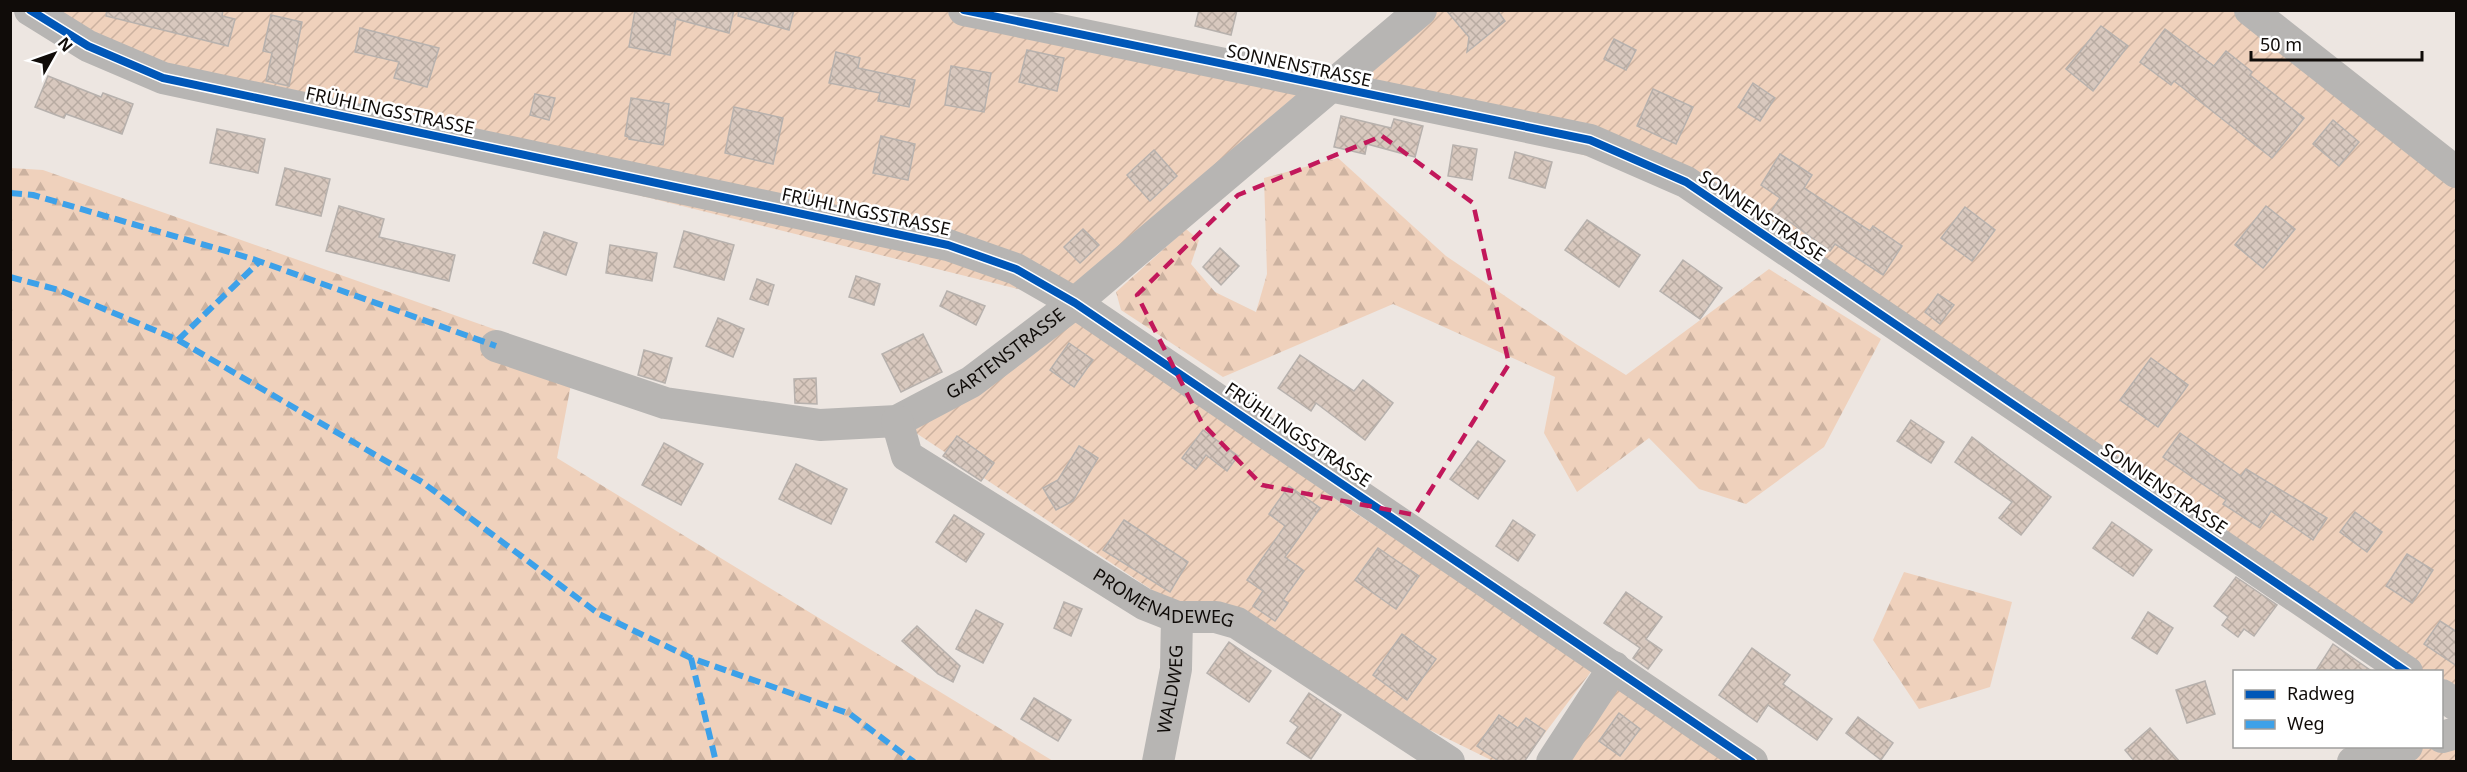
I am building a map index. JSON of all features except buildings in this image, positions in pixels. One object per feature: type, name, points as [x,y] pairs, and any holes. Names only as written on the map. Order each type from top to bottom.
[{"type":"street","name":"FRÜHLINGSSTRASSE","points":[[30,10],[88,46],[163,78],[948,245],[1016,269],[1076,303],[1752,762]]},
{"type":"street","name":"SONNENSTRASSE","points":[[964,10],[1330,88],[1590,140],[1686,182],[2404,670]]},
{"type":"street","name":"GARTENSTRASSE","points":[[496,346],[665,403],[820,425],[897,421],[971,381],[1076,303],[1421,10]]},
{"type":"street","points":[[2250,10],[2457,172]]},
{"type":"street","name":"PROMENADEWEG","points":[[897,421],[907,456],[1144,604],[1177,617],[1216,617],[1237,623],[1449,762]]},
{"type":"street","name":"WALDWEG","points":[[1158,762],[1176,669],[1177,617]]},
{"type":"street","points":[[1552,762],[1614,667]]},
{"type":"street","points":[[2443,696],[2457,705]]},
{"type":"street","points":[[2353,762],[2403,748]]},
{"type":"highlighted area","points":[[1382,136],[1473,203],[1509,364],[1415,515],[1262,485],[1202,423],[1137,295],[1238,195]]},
{"type":"green space","points":[[56,11],[964,11],[1330,88],[1075,303],[163,78]]},
{"type":"green space","points":[[1419,11],[2238,11],[2456,179],[2456,705],[2443,696],[2443,670],[2406,670],[1686,182],[1330,88]]},
{"type":"green space","points":[[1338,158],[1446,256],[1626,375],[1769,269],[1881,339],[1824,447],[1746,504],[1699,489],[1649,438],[1577,492],[1544,433],[1555,377],[1393,304],[1223,377],[1121,310],[1116,292],[1186,229],[1199,240],[1191,264],[1215,292],[1256,312],[1267,274],[1264,178]]},
{"type":"green space","points":[[11,168],[43,170],[576,358],[557,458],[1053,761],[11,762]]},
{"type":"green space","points":[[1078,318],[1351,510],[1593,669],[1524,761],[1493,761],[1173,604],[913,431]]},
{"type":"green space","points":[[1904,572],[2012,602],[1990,687],[1919,709],[1873,640]]},
{"type":"green space","points":[[1614,667],[1752,762],[1552,762]]},
{"type":"green space","points":[[2456,733],[2456,761],[2353,762],[2403,748],[2443,748],[2443,745]]},
{"type":"marked path","points":[[10,193],[33,195],[253,259],[496,346]]},
{"type":"marked path","points":[[178,340],[259,262]]},
{"type":"marked path","points":[[10,277],[59,290],[178,340],[422,482],[599,614],[691,658],[850,714],[914,762]]},
{"type":"marked path","points":[[691,658],[716,762]]},
{"type":"cycle path","points":[[30,10],[88,46],[163,78],[948,245],[1016,269],[1075,303],[1752,762]]},
{"type":"cycle path","points":[[964,10],[1590,140],[1686,182],[2404,670]]}]
